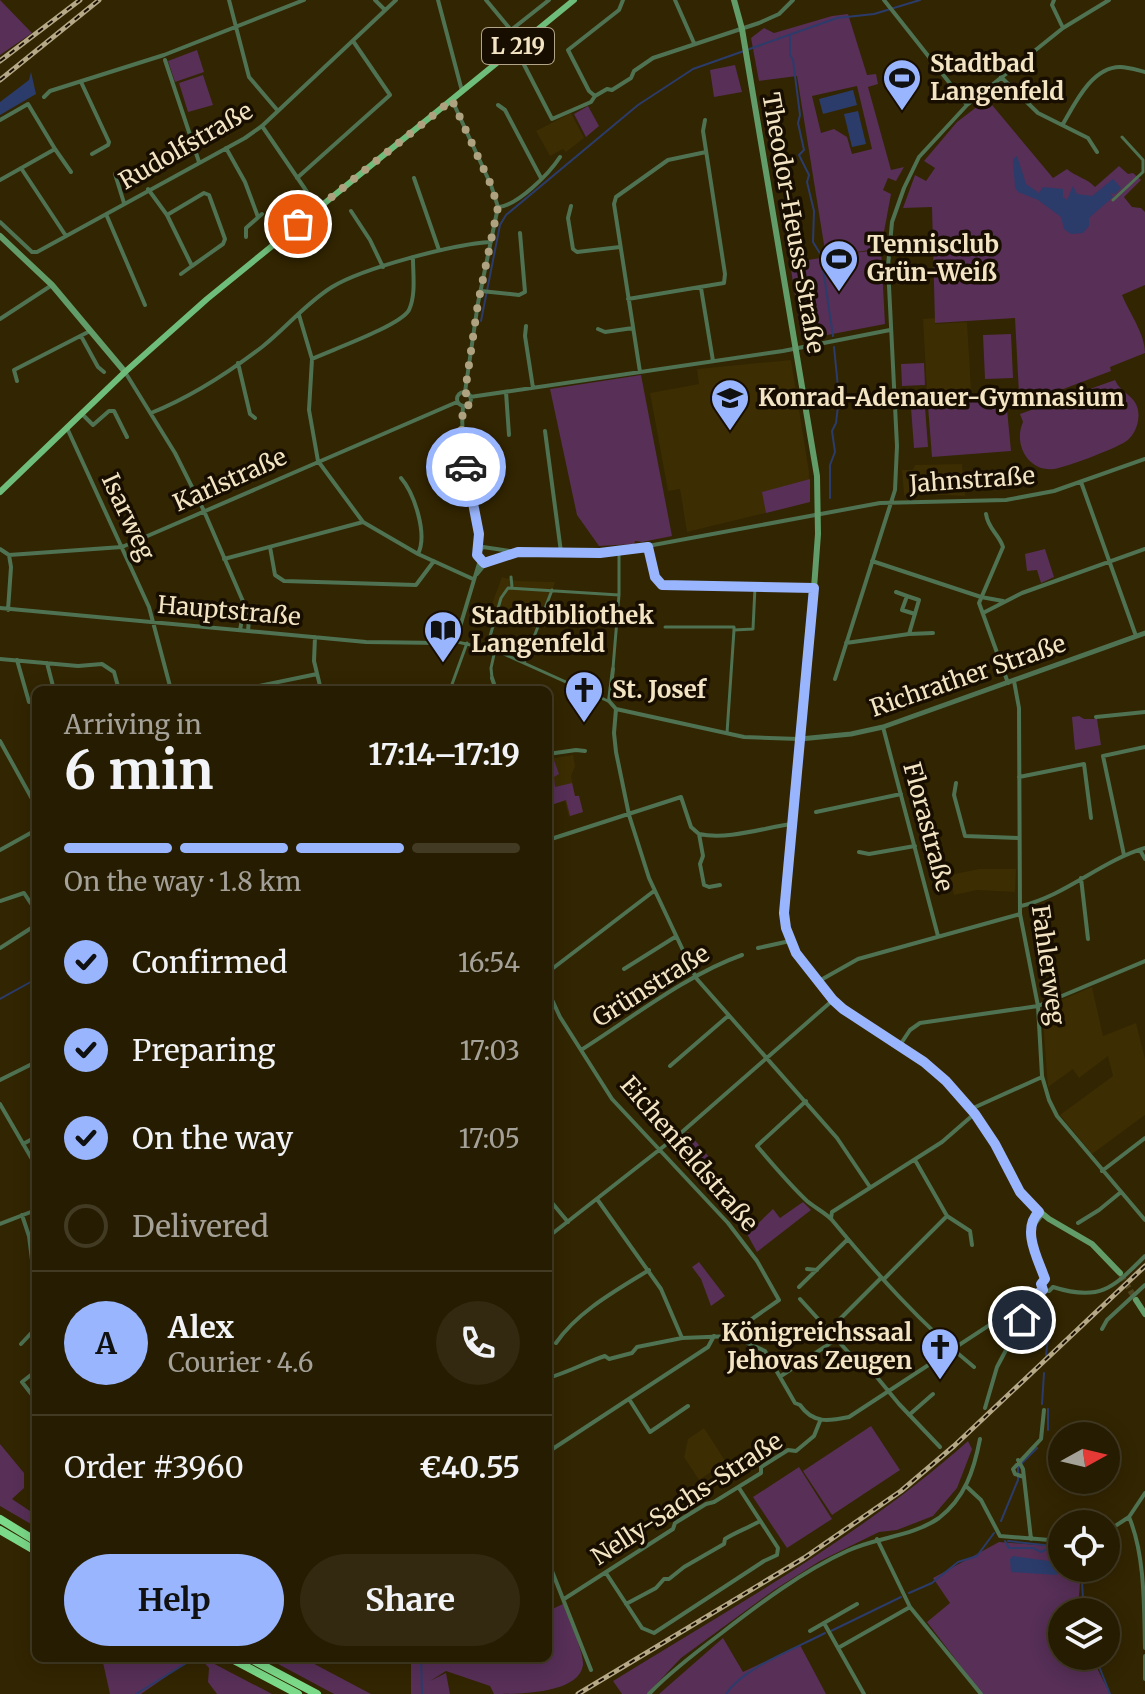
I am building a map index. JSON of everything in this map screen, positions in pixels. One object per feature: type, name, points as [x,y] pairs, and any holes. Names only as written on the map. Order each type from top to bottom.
[{"type":"highway","points":[[0,1519],[32,1539]]},
{"type":"highway","points":[[0,1530],[32,1549]]},
{"type":"highway","points":[[238,1662],[298,1694]]},
{"type":"highway","points":[[257,1662],[317,1694]]},
{"type":"main road","name":"L 219","points":[[0,492],[125,372],[207,299],[574,0]]},
{"type":"main road","name":"Theodor-Heuss-Straße","points":[[734,0],[742,29],[811,434],[818,514],[784,913],[790,941]]},
{"type":"main road","points":[[0,236],[52,285],[125,372]]},
{"type":"main road","points":[[790,941],[843,1009],[899,1045],[946,1081],[973,1111],[995,1144],[1020,1192],[1040,1213],[1092,1244],[1120,1273]]},
{"type":"main road","points":[[1136,1300],[1145,1314]]},
{"type":"street","points":[[229,0],[249,77],[278,111]]},
{"type":"street","points":[[44,97],[50,91],[236,28],[304,0]]},
{"type":"street","points":[[375,0],[385,10]]},
{"type":"street","name":"Rudolfstraße","points":[[0,222],[32,252],[37,252],[226,148],[262,126],[396,0]]},
{"type":"street","points":[[438,0],[462,91]]},
{"type":"street","points":[[486,0],[511,30],[549,0]]},
{"type":"street","points":[[595,96],[589,91],[568,50],[619,10],[623,0]]},
{"type":"street","points":[[675,0],[694,43]]},
{"type":"street","points":[[519,55],[552,119],[591,102],[607,89],[612,90],[653,58],[779,14],[793,0]]},
{"type":"street","points":[[1054,0],[1052,5],[1063,28]]},
{"type":"street","points":[[835,679],[891,502],[897,466],[889,242],[900,199],[919,157],[967,105],[1063,28],[1109,0]]},
{"type":"street","points":[[886,2],[967,105]]},
{"type":"street","points":[[297,178],[390,95],[353,41]]},
{"type":"street","points":[[165,60],[199,162]]},
{"type":"street","points":[[1063,124],[1079,96],[1104,72],[1120,67],[1145,72]]},
{"type":"street","points":[[1001,77],[1038,113],[1088,138],[1097,152]]},
{"type":"street","points":[[81,82],[109,142],[92,154]]},
{"type":"street","points":[[452,100],[498,207],[465,392]]},
{"type":"street","points":[[0,120],[28,104],[71,172]]},
{"type":"street","points":[[498,105],[505,110],[541,178]]},
{"type":"street","points":[[628,299],[722,284],[726,279],[703,131],[705,120]]},
{"type":"street","points":[[262,126],[318,208]]},
{"type":"street","points":[[1113,200],[1144,173],[1143,160],[1122,137]]},
{"type":"street","points":[[226,148],[260,216],[246,228],[246,237]]},
{"type":"street","points":[[0,180],[55,149]]},
{"type":"street","points":[[640,372],[614,204],[618,194],[668,160],[706,152]]},
{"type":"street","points":[[498,207],[509,206],[560,157]]},
{"type":"street","points":[[21,168],[66,236]]},
{"type":"street","points":[[115,174],[124,203]]},
{"type":"street","points":[[414,178],[439,250]]},
{"type":"street","points":[[148,189],[167,215],[192,266]]},
{"type":"street","points":[[167,215],[204,193],[209,195],[225,239],[223,244],[181,274]]},
{"type":"street","points":[[571,206],[568,218],[573,249],[577,252],[620,247]]},
{"type":"street","points":[[351,211],[383,267]]},
{"type":"street","points":[[106,214],[145,305]]},
{"type":"street","points":[[481,291],[519,295],[525,292],[520,233]]},
{"type":"street","points":[[151,413],[184,399],[238,363],[330,288],[439,250],[467,243],[491,242]]},
{"type":"street","points":[[312,359],[407,314],[412,295],[413,259]]},
{"type":"street","points":[[0,319],[52,285]]},
{"type":"street","points":[[701,288],[713,361]]},
{"type":"street","points":[[299,315],[312,359],[309,410],[318,461],[363,522],[418,554],[473,579]]},
{"type":"street","points":[[526,326],[533,388]]},
{"type":"street","points":[[598,329],[605,332],[633,328]]},
{"type":"street","points":[[17,381],[14,370],[92,329]]},
{"type":"street","points":[[470,397],[796,349],[890,330]]},
{"type":"street","points":[[81,336],[104,372]]},
{"type":"street","points":[[238,363],[250,414],[255,418]]},
{"type":"street","points":[[125,372],[164,431],[204,511],[245,606],[249,619],[248,631]]},
{"type":"street","points":[[465,392],[470,397]]},
{"type":"street","points":[[463,407],[457,402],[458,395],[465,392]]},
{"type":"street","points":[[506,392],[509,435]]},
{"type":"street","points":[[463,407],[470,402],[470,397]]},
{"type":"street","name":"Karlstraße","points":[[9,555],[122,547],[457,402]]},
{"type":"street","points":[[463,407],[461,442],[479,534],[480,560],[454,638],[457,642],[495,650],[609,701],[616,709],[744,737],[800,739]]},
{"type":"street","points":[[82,414],[93,425],[112,410],[127,437]]},
{"type":"street","name":"Isarweg","points":[[67,428],[154,622],[170,686]]},
{"type":"street","points":[[545,431],[561,552]]},
{"type":"street","name":"Jahnstraße","points":[[516,552],[619,552],[891,502],[1006,500],[1054,491],[1145,459]]},
{"type":"street","points":[[401,478],[409,487],[418,519],[421,547],[418,554]]},
{"type":"street","points":[[1081,482],[1136,636]]},
{"type":"street","points":[[981,597],[1003,547],[989,527],[986,514]]},
{"type":"street","points":[[224,559],[363,522]]},
{"type":"street","points":[[479,534],[490,549],[489,562]]},
{"type":"street","points":[[270,547],[275,575],[284,581],[416,585],[434,561]]},
{"type":"street","points":[[648,547],[655,577],[662,585],[814,588]]},
{"type":"street","points":[[0,549],[9,555],[11,567],[8,610]]},
{"type":"street","points":[[872,561],[981,597],[1003,601],[1145,549]]},
{"type":"street","points":[[478,551],[516,552]]},
{"type":"street","points":[[473,579],[489,562],[516,552]]},
{"type":"street","points":[[609,701],[619,595],[619,552]]},
{"type":"street","points":[[480,560],[489,562]]},
{"type":"street","points":[[511,577],[512,587]]},
{"type":"street","points":[[524,663],[556,583]]},
{"type":"street","points":[[487,647],[501,598],[512,587],[619,595],[626,599]]},
{"type":"street","points":[[734,630],[753,629],[755,587]]},
{"type":"street","points":[[896,592],[919,600],[909,634]]},
{"type":"street","points":[[495,596],[501,598]]},
{"type":"street","points":[[907,596],[902,610],[915,614]]},
{"type":"street","name":"Fahlerweg","points":[[981,597],[979,603],[1019,708],[1020,914],[1038,1006],[1042,1076],[1057,1116],[1145,1220]]},
{"type":"street","points":[[983,613],[999,607],[1003,601]]},
{"type":"street","points":[[240,630],[245,606]]},
{"type":"street","name":"Hauptstraße","points":[[0,608],[315,637],[437,644],[454,638]]},
{"type":"street","points":[[665,627],[734,627],[732,676],[726,688],[727,733]]},
{"type":"street","points":[[846,643],[933,633]]},
{"type":"street","name":"Richrather Straße","points":[[800,739],[883,727],[1145,633]]},
{"type":"street","points":[[315,637],[320,686]]},
{"type":"street","points":[[451,686],[467,643]]},
{"type":"street","points":[[495,650],[491,668],[495,686]]},
{"type":"street","points":[[0,659],[78,666],[105,665],[114,672],[118,686]]},
{"type":"street","points":[[17,660],[29,702]]},
{"type":"street","points":[[47,663],[53,686]]},
{"type":"street","points":[[258,686],[317,674]]},
{"type":"street","points":[[616,709],[615,743],[629,815],[654,891],[696,978],[837,1138],[870,1187]]},
{"type":"street","points":[[1096,717],[1145,712]]},
{"type":"street","name":"Florastraße","points":[[883,727],[938,936]]},
{"type":"street","points":[[0,741],[32,799]]},
{"type":"street","points":[[1124,855],[1103,756],[1145,747]]},
{"type":"street","points":[[552,753],[585,751]]},
{"type":"street","points":[[1019,777],[1084,764],[1091,818]]},
{"type":"street","points":[[956,783],[954,795],[965,836],[1018,838]]},
{"type":"street","points":[[816,812],[901,794]]},
{"type":"street","points":[[552,839],[681,797],[691,827],[699,834],[739,833],[792,823]]},
{"type":"street","points":[[0,850],[32,832]]},
{"type":"street","points":[[699,834],[704,885],[720,885]]},
{"type":"street","points":[[859,852],[869,854],[915,846]]},
{"type":"street","points":[[1020,906],[1040,900],[1124,855],[1143,849],[1145,859]]},
{"type":"street","points":[[1081,878],[1088,939]]},
{"type":"street","points":[[552,969],[654,891]]},
{"type":"street","points":[[0,901],[24,893],[32,905]]},
{"type":"street","points":[[819,982],[858,959],[1020,914]]},
{"type":"street","points":[[0,948],[32,928]]},
{"type":"street","points":[[624,969],[675,937]]},
{"type":"street","points":[[758,948],[790,941]]},
{"type":"street","name":"Grünstraße","points":[[581,1050],[722,962],[742,955]]},
{"type":"street","points":[[899,1045],[910,1030],[920,1023],[1038,1006],[1145,961]]},
{"type":"street","name":"Eichenfeldstraße","points":[[552,1000],[612,1099],[741,1239],[779,1300],[727,1336]]},
{"type":"street","points":[[552,1234],[661,1149],[833,1000]]},
{"type":"street","points":[[670,1066],[728,1016]]},
{"type":"street","points":[[0,1080],[32,1064]]},
{"type":"street","points":[[831,1218],[832,1212],[915,1160],[973,1111],[1042,1076]]},
{"type":"street","points":[[806,1101],[757,1146],[799,1193],[821,1214],[831,1218],[847,1240],[952,1349],[974,1367]]},
{"type":"street","points":[[0,1104],[32,1159]]},
{"type":"street","points":[[1102,1171],[1145,1138]]},
{"type":"street","points":[[23,1144],[32,1139]]},
{"type":"street","points":[[915,1160],[947,1216],[970,1231],[972,1245]]},
{"type":"street","points":[[1078,1223],[1121,1192]]},
{"type":"street","points":[[597,1199],[661,1289],[682,1338]]},
{"type":"street","points":[[552,1203],[568,1222]]},
{"type":"street","points":[[0,1224],[32,1211]]},
{"type":"street","points":[[1040,1213],[1033,1218],[1030,1230],[1045,1279]]},
{"type":"street","points":[[22,1215],[32,1260]]},
{"type":"street","points":[[829,1330],[947,1216]]},
{"type":"street","points":[[799,1287],[847,1240]]},
{"type":"street","points":[[1053,1287],[1095,1293],[1116,1284],[1145,1256]]},
{"type":"street","points":[[807,1269],[817,1270]]},
{"type":"street","points":[[556,1343],[563,1332],[612,1292],[649,1270]]},
{"type":"street","points":[[1045,1279],[1052,1281],[1053,1287]]},
{"type":"street","points":[[1043,1290],[1041,1284],[1045,1279]]},
{"type":"street","points":[[1102,1329],[1107,1320],[1145,1285]]},
{"type":"street","points":[[552,1376],[605,1356],[609,1359],[632,1353],[637,1347],[682,1338],[727,1336],[744,1340],[765,1351],[795,1403],[820,1421],[849,1417],[1043,1290],[1049,1291],[1053,1287]]},
{"type":"street","points":[[800,1299],[859,1364],[866,1364],[887,1392],[940,1447]]},
{"type":"street","points":[[985,1408],[997,1367],[1022,1320],[1024,1313],[1020,1305]]},
{"type":"street","points":[[21,1344],[32,1332]]},
{"type":"street","points":[[552,1449],[708,1347],[714,1336]]},
{"type":"street","points":[[781,1376],[838,1338]]},
{"type":"street","points":[[32,1374],[22,1382],[32,1395]]},
{"type":"street","points":[[909,1415],[933,1394]]},
{"type":"street","points":[[629,1399],[650,1432],[688,1406]]},
{"type":"street","points":[[1024,1477],[1015,1474],[1013,1469],[1041,1439],[1044,1410]]},
{"type":"street","name":"Nelly-Sachs-Straße","points":[[564,1599],[673,1529],[675,1523],[739,1488],[761,1473],[761,1467],[788,1450],[796,1451],[814,1436],[820,1421]]},
{"type":"street","points":[[649,1694],[699,1650],[770,1597],[836,1555],[877,1539],[910,1531],[939,1517],[967,1487],[980,1439]]},
{"type":"street","points":[[1020,1463],[1031,1539]]},
{"type":"street","points":[[967,1487],[981,1500],[1000,1536],[1048,1540]]},
{"type":"street","points":[[606,1573],[642,1628],[654,1633],[777,1555],[778,1548],[739,1488]]},
{"type":"street","points":[[1120,1523],[1129,1517],[1145,1493]]},
{"type":"street","points":[[1129,1517],[1135,1528],[1143,1569],[1145,1648]]},
{"type":"street","points":[[626,1604],[647,1594],[664,1579],[669,1579],[697,1558],[724,1544],[725,1539],[760,1521]]},
{"type":"street","points":[[877,1539],[910,1607],[981,1694]]},
{"type":"street","points":[[552,1570],[591,1670]]},
{"type":"street","points":[[810,1631],[857,1604]]},
{"type":"street","points":[[838,1648],[910,1607]]},
{"type":"street","points":[[824,1623],[864,1694]]},
{"type":"street","points":[[1145,1656],[1145,1679]]},
{"type":"shaded area","points":[[0,0],[32,33],[0,55]]},
{"type":"shaded area","points":[[848,14],[867,75],[876,74],[878,84],[868,87],[891,170],[904,167],[896,181],[888,178],[883,190],[891,194],[881,248],[851,253],[881,250],[885,324],[806,339],[801,335],[790,263],[826,257],[797,76],[759,81],[751,38],[764,28],[774,33]],"holes":[[[857,86],[872,149],[852,154],[847,137],[834,129],[821,133],[812,96]]]},
{"type":"shaded area","points":[[197,50],[204,72],[175,82],[168,61]]},
{"type":"shaded area","points":[[735,65],[742,92],[714,97],[710,70]]},
{"type":"shaded area","points":[[203,75],[213,105],[188,112],[179,83]]},
{"type":"shaded area","points":[[987,99],[1053,178],[1067,169],[1095,187],[1119,166],[1141,180],[1124,197],[1132,207],[1145,212],[1145,285],[1122,295],[1140,331],[1145,353],[1110,367],[1111,371],[1025,403],[1025,395],[1019,394],[1015,318],[935,323],[932,207],[903,208],[915,175],[926,181],[935,168],[924,161],[957,122]]},
{"type":"shaded area","points":[[588,106],[599,126],[586,137],[574,114]]},
{"type":"shaded area","points":[[571,113],[584,138],[566,152],[563,149],[550,156],[536,131]]},
{"type":"shaded area","points":[[935,318],[935,324],[967,322],[971,389],[927,391],[923,319]]},
{"type":"shaded area","points":[[1011,334],[1013,378],[985,379],[983,335]]},
{"type":"shaded area","name":"Konrad-Adenauer-Gymnasium","points":[[791,360],[809,472],[810,502],[687,532],[680,489],[668,491],[650,393],[699,384],[697,369]]},
{"type":"shaded area","points":[[924,363],[925,385],[902,386],[901,364]]},
{"type":"shaded area","points":[[641,375],[672,536],[635,541],[634,544],[599,546],[577,515],[550,389]]},
{"type":"shaded area","points":[[1115,380],[1137,406],[1137,427],[1128,440],[1054,469],[1045,469],[1030,461],[1020,439],[1023,422],[1020,414]]},
{"type":"shaded area","points":[[1006,399],[1011,451],[932,457],[928,406]]},
{"type":"shaded area","points":[[925,407],[928,447],[914,448],[911,408]]},
{"type":"shaded area","points":[[962,464],[965,496],[904,495],[902,470],[913,470],[915,465]]},
{"type":"shaded area","points":[[810,479],[810,502],[766,513],[762,492]]},
{"type":"shaded area","points":[[1045,549],[1054,577],[1041,583],[1037,570],[1027,571],[1025,554]]},
{"type":"shaded area","points":[[502,577],[517,581],[555,582],[540,630],[489,612]]},
{"type":"shaded area","points":[[1072,717],[1097,719],[1101,745],[1075,750]]},
{"type":"shaded area","points":[[573,755],[575,766],[571,776],[575,796],[579,795],[583,812],[569,817],[565,801],[552,805],[552,758]]},
{"type":"shaded area","points":[[552,761],[559,774],[554,777],[555,787],[572,783],[583,812],[570,816],[566,800],[552,805]]},
{"type":"shaded area","points":[[979,869],[1016,869],[1015,892],[977,890],[954,895],[950,875]]},
{"type":"shaded area","points":[[1092,987],[1103,1036],[1136,1023],[1145,1059],[1145,1115],[1092,1154],[1060,1115],[1113,1076],[1108,1056],[1079,1078],[1073,1069],[1048,1087],[1042,1008]]},
{"type":"shaded area","points":[[688,1132],[709,1157],[691,1172],[671,1149]]},
{"type":"shaded area","points":[[803,1202],[811,1210],[757,1252],[747,1234],[773,1209],[780,1218]]},
{"type":"shaded area","points":[[699,1262],[725,1296],[711,1306],[701,1279],[692,1267]]},
{"type":"shaded area","points":[[871,1426],[900,1470],[832,1515],[803,1471]]},
{"type":"shaded area","points":[[704,1428],[726,1462],[699,1480],[684,1457],[688,1439]]},
{"type":"shaded area","points":[[968,1441],[972,1449],[957,1488],[933,1516],[897,1530],[879,1532],[820,1561],[774,1590],[681,1658],[647,1694],[622,1694],[613,1681],[840,1539],[927,1476]]},
{"type":"shaded area","points":[[0,1444],[24,1473],[24,1488],[12,1499],[32,1512],[32,1525],[0,1506]]},
{"type":"shaded area","points":[[799,1467],[832,1519],[787,1548],[753,1497]]},
{"type":"shaded area","points":[[999,1542],[1048,1546],[1048,1582],[1080,1582],[1079,1598],[1048,1598],[1048,1670],[1098,1670],[1110,1694],[982,1694],[927,1622],[950,1603],[933,1578]]},
{"type":"shaded area","points":[[563,1604],[583,1659],[579,1675],[571,1682],[546,1690],[494,1694],[490,1686],[446,1671],[430,1681],[446,1673],[450,1694],[411,1694],[411,1662],[552,1662],[552,1609]]},
{"type":"shaded area","points":[[723,1638],[743,1672],[800,1645],[826,1694],[659,1694]]},
{"type":"shaded area","points":[[103,1662],[187,1662],[141,1694],[110,1694]]},
{"type":"shaded area","points":[[204,1662],[211,1662],[272,1694],[217,1694],[208,1682],[209,1668]]},
{"type":"shaded area","points":[[274,1662],[311,1662],[371,1694],[334,1694]]},
{"type":"water","points":[[31,72],[36,94],[0,115],[0,102],[29,80]]},
{"type":"water","points":[[853,90],[857,105],[823,114],[819,99]]},
{"type":"water","points":[[858,111],[866,144],[852,147],[844,114]]},
{"type":"water","points":[[1017,156],[1026,184],[1039,193],[1043,187],[1063,189],[1063,197],[1067,200],[1073,186],[1077,194],[1092,196],[1113,179],[1121,188],[1115,194],[1110,193],[1113,197],[1089,218],[1089,226],[1083,233],[1071,234],[1064,229],[1061,217],[1015,188],[1013,159]]},
{"type":"water","points":[[1013,1556],[1048,1561],[1048,1574],[1011,1572],[1010,1559]]},
{"type":"waterway","points":[[481,321],[500,225],[506,215],[638,105],[693,69],[837,18],[874,14],[920,0]]},
{"type":"waterway","points":[[790,36],[800,115],[798,123],[804,150],[799,155],[809,175],[807,182],[814,211],[813,242],[821,255],[833,336]]},
{"type":"waterway","points":[[830,498],[830,465],[835,452],[832,431],[839,397],[834,347]]},
{"type":"waterway","points":[[0,999],[32,981]]},
{"type":"waterway","points":[[1046,1355],[1048,1338]]},
{"type":"waterway","points":[[1042,1404],[1044,1373]]},
{"type":"waterway","points":[[1048,1409],[1048,1422]]},
{"type":"waterway","points":[[1001,1521],[1018,1480],[1018,1467],[1037,1448]]},
{"type":"waterway","points":[[909,1593],[932,1583],[958,1562],[977,1556],[994,1533]]},
{"type":"waterway","points":[[1005,1541],[1009,1548],[1033,1548],[1041,1552],[1048,1548]]},
{"type":"waterway","points":[[1008,1541],[1048,1545]]},
{"type":"waterway","points":[[1082,1582],[1083,1598]]},
{"type":"waterway","points":[[831,1631],[901,1597]]},
{"type":"waterway","points":[[726,1694],[745,1675],[825,1633]]},
{"type":"waterway","points":[[136,1694],[188,1662]]},
{"type":"waterway","points":[[421,1662],[422,1694]]},
{"type":"waterway","points":[[1101,1670],[1110,1694]]},
{"type":"tunnel","points":[[1121,1275],[1136,1300]]},
{"type":"railway","points":[[0,61],[80,0]]},
{"type":"railway","points":[[0,80],[99,0]]},
{"type":"railway","points":[[578,1694],[804,1558],[901,1491],[954,1446],[1145,1266]]},
{"type":"way so far","points":[[298,224],[452,100],[498,207],[478,303],[465,392],[471,400],[469,405],[463,407],[461,442],[466,467]]},
{"type":"place","name":"Stadtbad Langenfeld","points":[[902,112]]},
{"type":"place","name":"Tennisclub Grün-Weiß","points":[[839,293]]},
{"type":"place","name":"Konrad-Adenauer-Gymnasium","points":[[730,432]]},
{"type":"place","name":"Stadtbibliothek Langenfeld","points":[[443,664]]},
{"type":"place","name":"St. Josef","points":[[584,724]]},
{"type":"place","name":"Königreichssaal Jehovas Zeugen","points":[[940,1381]]},
{"type":"route","points":[[466,467],[479,534],[477,555],[484,563],[518,552],[600,553],[648,547],[655,577],[662,585],[814,588],[784,913],[786,928],[796,953],[833,1000],[924,1062],[964,1100],[992,1140],[1020,1192],[1039,1212],[1033,1218],[1030,1230],[1045,1279],[1040,1286],[1043,1290],[1020,1305],[1024,1313],[1022,1320]]}]
